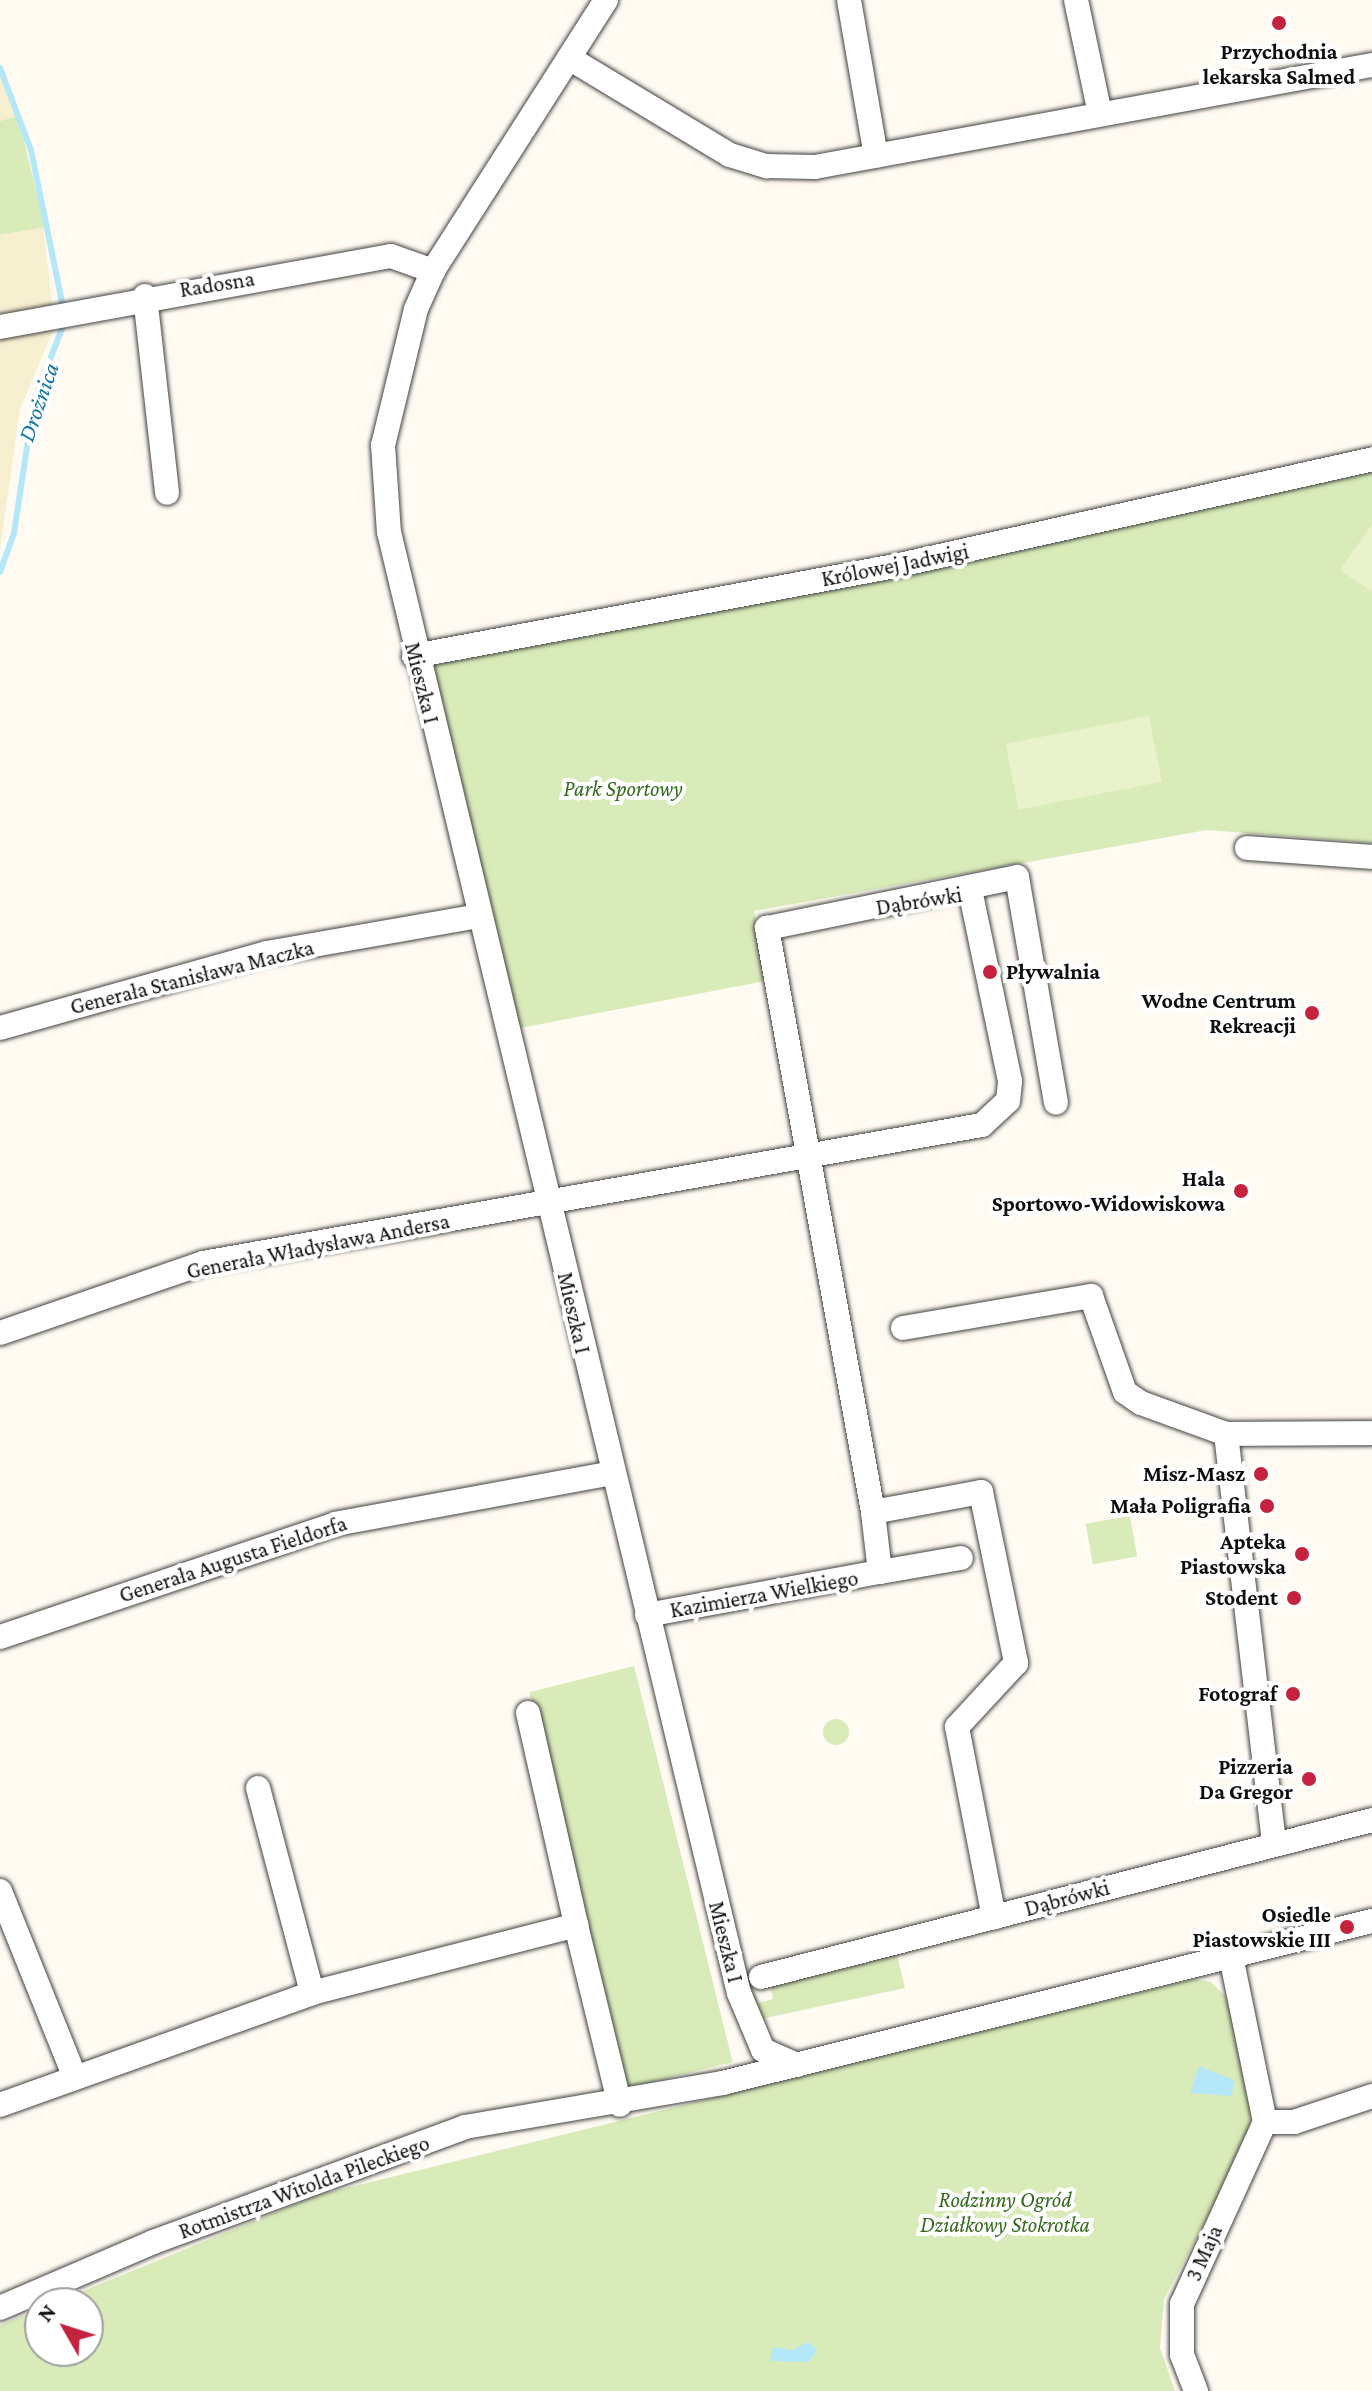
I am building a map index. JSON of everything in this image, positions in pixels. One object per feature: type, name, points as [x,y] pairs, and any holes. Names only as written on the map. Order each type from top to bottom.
[{"type":"street","name":"Mieszka I","points":[[606,0],[433,271],[398,363],[383,445],[389,532],[414,656],[480,916],[750,2032],[763,2050],[797,2065]]},
{"type":"street","points":[[849,0],[876,156]]},
{"type":"street","points":[[1076,0],[1100,114]]},
{"type":"street","points":[[569,58],[730,155],[767,166],[815,167],[1372,65]]},
{"type":"street","name":"Radosna","points":[[0,327],[145,296],[391,256],[433,271]]},
{"type":"street","points":[[145,296],[167,493]]},
{"type":"street","name":"Królowej Jadwigi","points":[[414,656],[895,566],[1372,459]]},
{"type":"street","points":[[1247,848],[1372,857]]},
{"type":"street","points":[[970,889],[1017,877],[1056,1103]]},
{"type":"street","name":"Dąbrówki","points":[[549,1202],[982,1125],[1008,1101],[970,889],[767,928],[807,1155]]},
{"type":"street","name":"Generała Stanisława Maczka","points":[[0,1028],[267,953],[480,916]]},
{"type":"street","name":"Kazimierza Wielkiego","points":[[807,1155],[873,1512],[880,1572]]},
{"type":"street","name":"Generała Władysława Andersa","points":[[0,1333],[203,1263],[549,1202]]},
{"type":"street","points":[[903,1328],[1091,1296],[1125,1392],[1226,1434],[1372,1433]]},
{"type":"street","points":[[1226,1434],[1274,1844]]},
{"type":"street","name":"Generała Augusta Fieldorfa","points":[[0,1637],[335,1524],[613,1473]]},
{"type":"street","points":[[873,1512],[981,1492],[1016,1663],[957,1727],[994,1917]]},
{"type":"street","name":"Kazimierza Wielkiego","points":[[647,1615],[961,1558]]},
{"type":"street","points":[[528,1713],[620,2105]]},
{"type":"street","points":[[258,1788],[312,1993]]},
{"type":"street","name":"Dąbrówki","points":[[761,1977],[1372,1820]]},
{"type":"street","points":[[0,1891],[73,2073]]},
{"type":"street","points":[[797,2065],[1372,1921]]},
{"type":"street","points":[[0,2105],[73,2073],[312,1993],[576,1925]]},
{"type":"street","points":[[1231,1957],[1265,2122],[1294,2122],[1372,2096]]},
{"type":"street","name":"Rotmistrza Witolda Pileckiego","points":[[0,2308],[153,2242],[465,2127],[620,2105],[797,2065]]},
{"type":"street","name":"3 Maja","points":[[1196,2391],[1182,2355],[1182,2304],[1265,2122]]},
{"type":"shaded area","points":[[0,67],[18,116],[0,121]]},
{"type":"shaded area","points":[[43,227],[55,326],[20,409],[0,550],[0,235]]},
{"type":"green space","points":[[18,116],[45,227],[0,235],[0,121]]},
{"type":"green space","name":"Park Sportowy","points":[[1372,470],[1372,843],[1207,830],[754,911],[765,981],[520,1028],[414,656]]},
{"type":"green space","points":[[1372,524],[1372,592],[1340,570]]},
{"type":"green space","points":[[1149,716],[1162,782],[1018,810],[1006,744]]},
{"type":"green space","points":[[1130,1516],[1137,1556],[1093,1564],[1086,1524]]},
{"type":"green space","points":[[634,1666],[733,2062],[628,2088],[529,1692]]},
{"type":"green space","points":[[836,1719],[845,1723],[849,1732],[845,1741],[836,1745],[827,1741],[823,1732],[827,1723]]},
{"type":"green space","points":[[896,1951],[905,1988],[756,2020],[754,1990],[758,2003],[773,1999],[770,1986]]},
{"type":"green space","name":"Rodzinny Ogród Działkowy Stokrotka","points":[[1195,1979],[1211,1982],[1232,2003],[1253,2102],[1246,2144],[1164,2299],[1160,2348],[1175,2391],[0,2391],[0,2325],[24,2315],[24,2367],[104,2367],[104,2287],[93,2287],[318,2195]]},
{"type":"water","points":[[1199,2066],[1234,2080],[1232,2096],[1190,2093]]},
{"type":"water","points":[[808,2342],[817,2349],[809,2362],[770,2361],[773,2347],[793,2350]]},
{"type":"waterway","name":"Drożnica","points":[[0,68],[31,150],[62,302]]},
{"type":"waterway","name":"Drożnica","points":[[0,572],[14,533],[34,401],[63,326]]},
{"type":"place","name":"Przychodnia lekarska Salmed","points":[[1279,23]]},
{"type":"place","name":"Pływalnia","points":[[990,972]]},
{"type":"place","name":"Wodne Centrum Rekreacji","points":[[1312,1013]]},
{"type":"place","name":"Hala Sportowo-Widowiskowa","points":[[1241,1191]]},
{"type":"place","name":"Misz-Masz","points":[[1261,1474]]},
{"type":"place","name":"Mała Poligrafia","points":[[1267,1506]]},
{"type":"place","name":"Apteka Piastowska","points":[[1302,1554]]},
{"type":"place","name":"Stodent","points":[[1294,1598]]},
{"type":"place","name":"Fotograf","points":[[1293,1694]]},
{"type":"place","name":"Pizzeria Da Gregor","points":[[1309,1779]]},
{"type":"place","name":"Osiedle Piastowskie III","points":[[1347,1927]]}]
